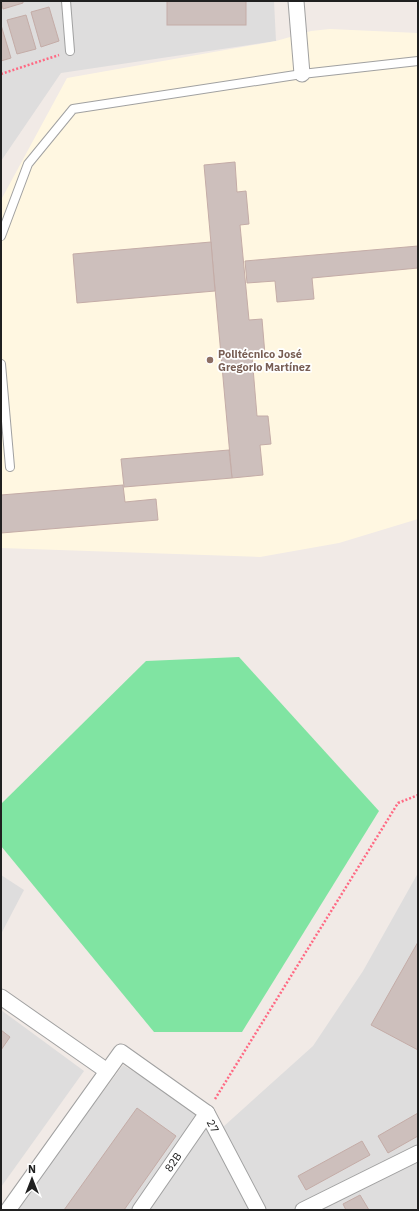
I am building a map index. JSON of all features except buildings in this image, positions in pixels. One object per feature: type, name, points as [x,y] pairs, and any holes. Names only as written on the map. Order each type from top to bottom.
[{"type":"street","points":[[296,1],[302,74]]},
{"type":"street","points":[[1,997],[107,1071],[8,1210]]},
{"type":"street","name":"27","points":[[107,1071],[121,1052],[207,1113],[258,1210]]},
{"type":"street","name":"82B","points":[[140,1210],[207,1113]]},
{"type":"street","points":[[303,1210],[418,1153]]},
{"type":"lane","points":[[66,1],[70,51]]},
{"type":"lane","points":[[1,236],[28,164],[73,109],[302,74],[418,61]]},
{"type":"lane","points":[[1,364],[10,467]]},
{"type":"path","points":[[1,74],[70,51]]},
{"type":"path","points":[[207,1113],[398,803],[418,795]]},
{"type":"shaded area","points":[[1,1],[274,1],[276,41],[61,73],[1,161]]},
{"type":"shaded area","name":"Politécnico José Gregorio Martínez","points":[[330,29],[418,33],[418,519],[339,543],[260,557],[1,548],[1,200],[67,78],[276,41],[311,31]]},
{"type":"shaded area","points":[[418,873],[418,1210],[15,1210],[123,1065],[223,1127],[313,1046],[363,971]]},
{"type":"shaded area","points":[[1,875],[24,890],[1,934]]},
{"type":"shaded area","points":[[1,1010],[84,1071],[1,1187]]},
{"type":"green space","points":[[239,657],[379,811],[242,1032],[154,1032],[1,846],[1,804],[146,661]]},
{"type":"place","name":"Politécnico José Gregorio Martínez","points":[[210,360]]}]
